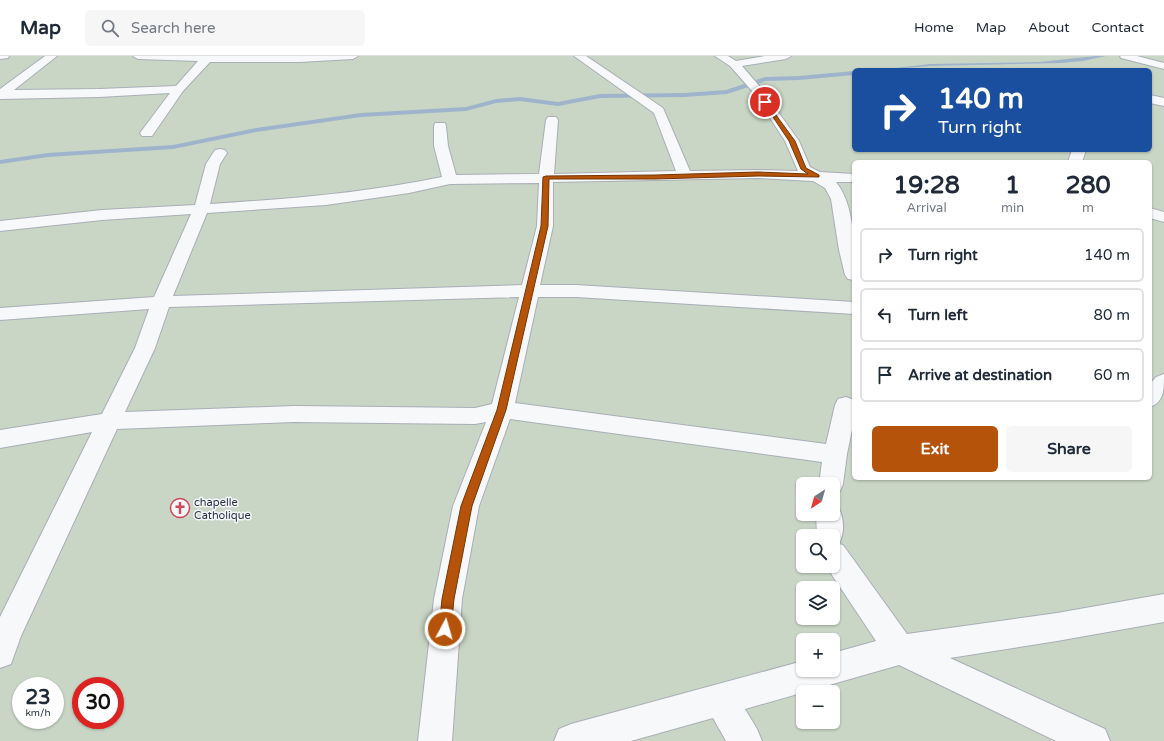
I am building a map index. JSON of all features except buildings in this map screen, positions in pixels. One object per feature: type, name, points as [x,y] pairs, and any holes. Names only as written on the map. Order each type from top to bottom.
[{"type":"street","points":[[1,94],[52,56]]},
{"type":"street","points":[[138,56],[207,58],[308,58],[353,56]]},
{"type":"street","points":[[579,56],[659,111],[684,176]]},
{"type":"street","points":[[720,56],[734,64],[756,90],[792,141],[804,169],[831,185],[839,199],[847,250],[852,268]]},
{"type":"street","points":[[734,64],[786,56]]},
{"type":"street","points":[[1125,56],[1164,66]]},
{"type":"street","points":[[147,133],[179,89],[207,58]]},
{"type":"street","points":[[1,94],[98,93],[179,89]]},
{"type":"street","points":[[1152,99],[1164,102]]},
{"type":"street","points":[[435,741],[448,599],[466,506],[502,410],[545,226],[546,177],[552,120]]},
{"type":"street","points":[[440,126],[441,146],[450,180]]},
{"type":"street","points":[[3,639],[145,348],[161,302],[201,210],[213,164],[220,153]]},
{"type":"street","points":[[0,226],[116,214],[285,204],[377,194],[426,186],[450,180],[758,174],[852,178]]},
{"type":"street","points":[[1152,214],[1164,217]]},
{"type":"street","points":[[0,314],[161,302],[530,291],[576,291],[852,308]]},
{"type":"street","points":[[1152,397],[1164,382]]},
{"type":"street","points":[[1152,400],[1164,406]]},
{"type":"street","points":[[832,477],[834,454],[846,405]]},
{"type":"street","points":[[0,439],[110,421],[294,414],[475,416],[502,410],[834,454]]},
{"type":"street","points":[[840,564],[900,650],[1093,741]]},
{"type":"street","points":[[840,667],[900,650],[1057,627],[1164,608]]},
{"type":"street","points":[[571,741],[805,677]]},
{"type":"street","points":[[721,701],[745,741]]},
{"type":"green space","points":[[0,56],[1164,56],[1164,741],[0,741]]},
{"type":"waterway","points":[[898,68],[952,64],[1061,62],[1104,56]]},
{"type":"waterway","points":[[0,162],[48,155],[173,147],[256,130],[361,115],[466,109],[496,101],[520,99],[558,104],[600,96],[685,95],[727,92],[765,79],[799,78],[852,73]]},
{"type":"place","name":"chapelle Catholique","points":[[180,508]]},
{"type":"route","points":[[445,629],[448,599],[466,506],[502,410],[545,226],[546,177],[655,177],[758,174],[816,176],[804,169],[792,141],[765,102]]}]
